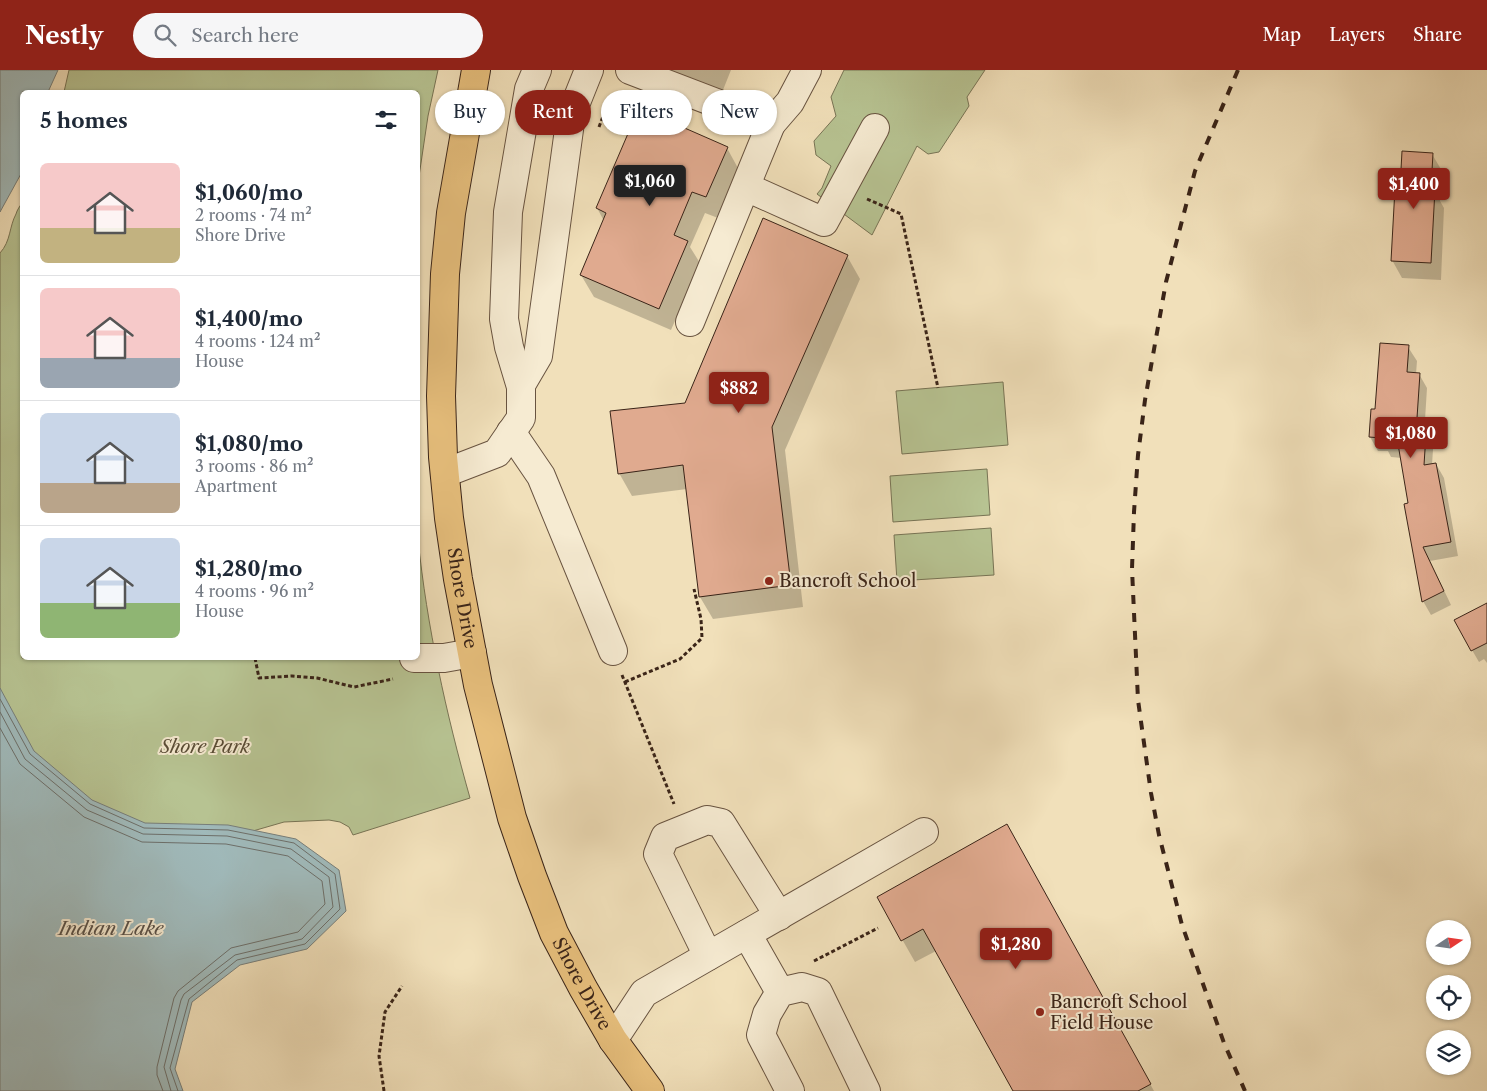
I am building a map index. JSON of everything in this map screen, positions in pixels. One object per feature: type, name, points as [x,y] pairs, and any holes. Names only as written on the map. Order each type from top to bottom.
[{"type":"main road","name":"Shore Drive","points":[[476,70],[451,213],[445,274],[441,396],[445,473],[457,570],[478,684],[512,818],[532,876],[554,933],[613,1040],[650,1091]]},
{"type":"lane","points":[[445,473],[496,453],[521,418],[521,385],[508,348],[504,319],[508,212],[529,89],[537,70]]},
{"type":"lane","points":[[521,385],[538,356],[571,115],[589,70]]},
{"type":"lane","points":[[630,70],[702,97]]},
{"type":"lane","points":[[777,118],[790,102],[807,70]]},
{"type":"lane","points":[[746,187],[824,222],[875,128]]},
{"type":"lane","points":[[690,322],[767,135]]},
{"type":"lane","points":[[511,432],[542,476],[613,651]]},
{"type":"lane","points":[[420,658],[444,658],[472,653]]},
{"type":"lane","points":[[708,956],[658,854],[665,837],[707,820],[721,823],[778,916]]},
{"type":"lane","points":[[613,1040],[644,993],[924,832]]},
{"type":"lane","points":[[747,934],[778,987]]},
{"type":"lane","points":[[778,987],[761,1035],[790,1091]]},
{"type":"lane","points":[[778,987],[802,987],[818,992],[866,1091]]},
{"type":"path","points":[[843,187],[901,214],[938,388]]},
{"type":"path","points":[[625,682],[680,659],[702,638],[701,619],[694,589]]},
{"type":"path","points":[[613,651],[684,829]]},
{"type":"path","points":[[255,660],[259,678],[292,676],[317,678],[354,687],[393,679]]},
{"type":"path","points":[[778,987],[878,928]]},
{"type":"path","points":[[384,1091],[379,1056],[385,1012],[402,986]]},
{"type":"green space","points":[[69,70],[438,70],[428,116],[420,170],[420,90],[64,90]]},
{"type":"green space","points":[[844,70],[985,70],[967,97],[969,106],[939,152],[928,154],[917,146],[872,235],[817,194],[822,188],[831,166],[816,155],[814,141],[836,116],[831,97]]},
{"type":"green space","name":"Shore Park","points":[[20,206],[20,660],[420,660],[420,556],[438,670],[470,798],[353,835],[349,827],[340,822],[329,820],[284,822],[246,833],[213,836],[114,819],[34,755],[0,694],[0,253],[6,244]]},
{"type":"green space","points":[[1003,382],[1008,445],[902,454],[896,391]]},
{"type":"green space","points":[[987,469],[990,515],[893,522],[890,476]]},
{"type":"green space","points":[[991,528],[994,575],[897,581],[894,535]]},
{"type":"water","points":[[0,70],[58,70],[49,90],[20,90],[20,176],[0,212]]},
{"type":"water","name":"Indian Lake","points":[[0,688],[34,751],[92,800],[145,823],[228,825],[296,839],[339,870],[346,911],[307,949],[240,965],[192,1002],[175,1069],[183,1091],[0,1091]]},
{"type":"building","points":[[692,131],[728,147],[706,197],[692,192],[674,235],[688,241],[659,309],[580,275],[606,213],[596,208],[627,135],[692,135]]},
{"type":"building","points":[[1402,151],[1433,153],[1431,189],[1435,189],[1431,263],[1391,261],[1395,188],[1400,188]]},
{"type":"building","points":[[763,218],[848,255],[772,427],[791,585],[699,597],[683,465],[618,474],[610,411],[685,403]]},
{"type":"building","points":[[1380,343],[1409,345],[1407,372],[1420,373],[1417,418],[1427,419],[1424,465],[1436,463],[1451,542],[1423,547],[1444,591],[1422,602],[1404,504],[1408,503],[1398,444],[1381,443],[1382,438],[1369,437],[1371,409],[1375,409]]},
{"type":"building","points":[[1487,603],[1487,643],[1471,651],[1454,620]]},
{"type":"building","name":"Bancroft School Field House","points":[[1007,824],[1151,1084],[1138,1091],[1013,1091],[923,929],[901,941],[877,897]]},
{"type":"railway","points":[[1238,70],[1195,171],[1166,282],[1145,400],[1138,455],[1132,569],[1138,700],[1159,835],[1182,925],[1224,1043],[1245,1091]]},
{"type":"place","name":"Bancroft School","points":[[769,581]]},
{"type":"place","name":"Bancroft School Field House","points":[[1040,1012]]}]
